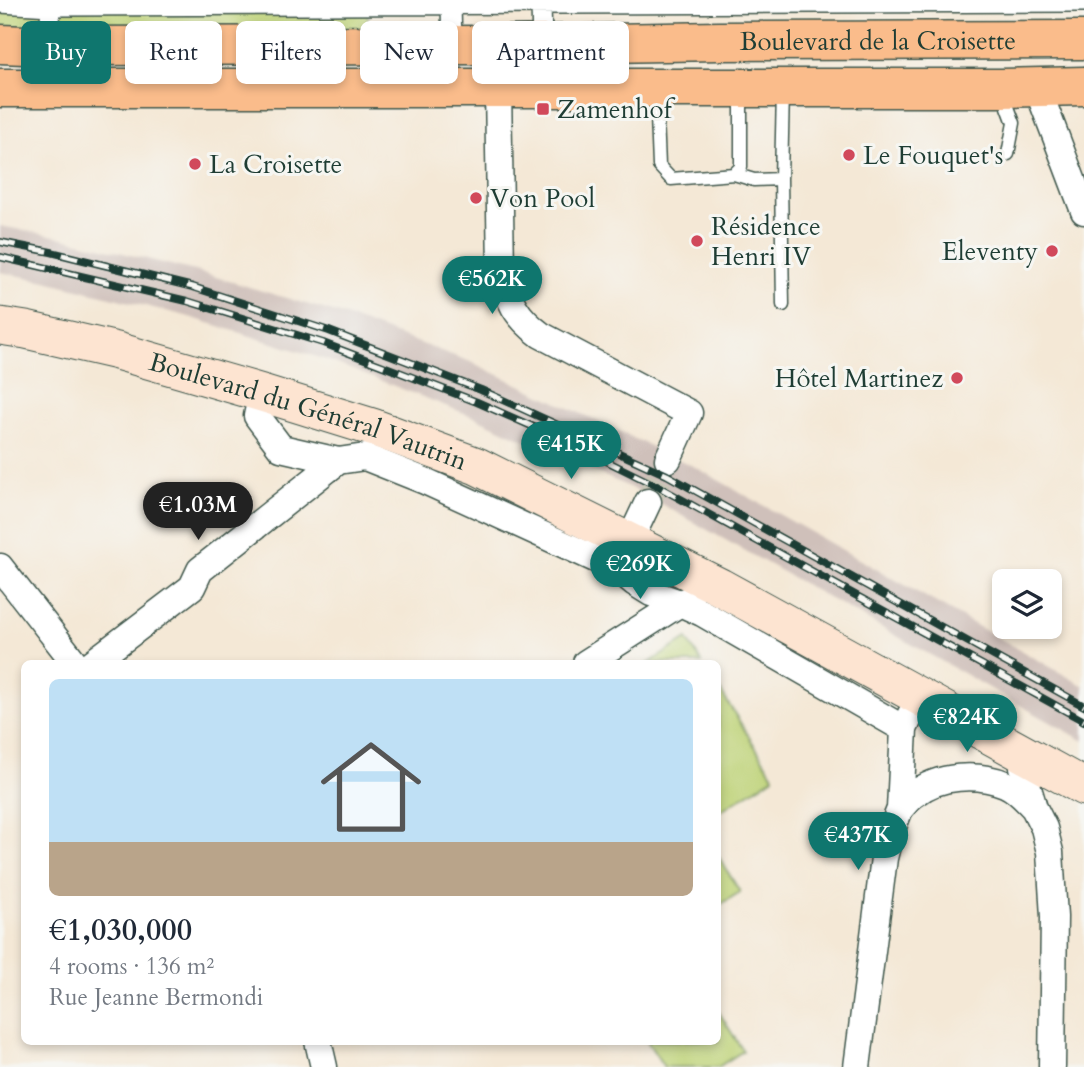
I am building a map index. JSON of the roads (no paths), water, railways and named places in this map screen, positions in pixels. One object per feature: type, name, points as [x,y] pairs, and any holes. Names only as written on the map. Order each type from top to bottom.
[{"type":"main road","name":"Boulevard de la Croisette","points":[[629,43],[1084,40]]},
{"type":"main road","points":[[1019,87],[1038,41]]},
{"type":"main road","name":"Boulevard de la Croisette","points":[[0,44],[21,45]]},
{"type":"main road","name":"Boulevard de la Croisette","points":[[111,46],[360,45]]},
{"type":"main road","points":[[498,84],[498,88]]},
{"type":"main road","name":"Boulevard de la Croisette","points":[[0,88],[1084,86]]},
{"type":"main road","name":"Boulevard du Général Vautrin","points":[[0,326],[117,351],[262,393],[375,428],[477,466],[623,554],[720,587],[1084,787]]},
{"type":"street","points":[[0,3],[451,5],[480,2],[1084,2]]},
{"type":"street","points":[[718,2],[719,41]]},
{"type":"street","points":[[988,41],[989,3]]},
{"type":"street","points":[[541,4],[541,21]]},
{"type":"street","points":[[50,21],[51,5]]},
{"type":"street","points":[[451,5],[451,21]]},
{"type":"street","points":[[1019,87],[1084,211]]},
{"type":"street","points":[[498,88],[501,271],[506,290],[524,323],[541,335],[689,412],[668,459]]},
{"type":"street","points":[[262,393],[257,416],[281,448],[338,461],[365,457],[397,468],[602,562],[623,554],[648,502]]},
{"type":"street","points":[[96,660],[192,587],[200,570],[338,461]]},
{"type":"street","points":[[623,554],[635,583],[651,593],[702,613],[904,729]]},
{"type":"street","points":[[0,567],[73,660]]},
{"type":"street","points":[[591,660],[680,603],[720,587]]},
{"type":"street","points":[[857,1067],[884,858],[900,809],[904,729],[920,697]]},
{"type":"street","points":[[1020,752],[1034,808],[1044,828],[1050,852],[1054,917],[1052,1067]]},
{"type":"street","points":[[900,809],[928,785],[967,778],[1006,784],[1020,793],[1034,808]]},
{"type":"street","points":[[319,1045],[324,1067]]},
{"type":"lane","points":[[1008,154],[1019,87]]},
{"type":"lane","points":[[656,88],[659,166],[671,179],[734,174],[754,180],[781,179]]},
{"type":"lane","points":[[734,174],[741,167],[740,88]]},
{"type":"lane","points":[[783,88],[783,305]]},
{"type":"tunnel","points":[[648,502],[668,459]]},
{"type":"railway","points":[[0,242],[193,287],[329,331],[481,390],[667,475],[1084,706]]},
{"type":"railway","points":[[0,257],[187,301],[323,343],[477,402],[570,443],[659,487],[1084,721]]},
{"type":"place","name":"Zamenhof","points":[[543,109]]},
{"type":"place","name":"Le Fouquet's","points":[[849,155]]},
{"type":"place","name":"La Croisette","points":[[195,164]]},
{"type":"place","name":"Von Pool","points":[[476,198]]},
{"type":"place","name":"Résidence Henri IV","points":[[697,241]]},
{"type":"place","name":"Eleventy","points":[[1052,251]]},
{"type":"place","name":"Hôtel Martinez","points":[[957,378]]}]
